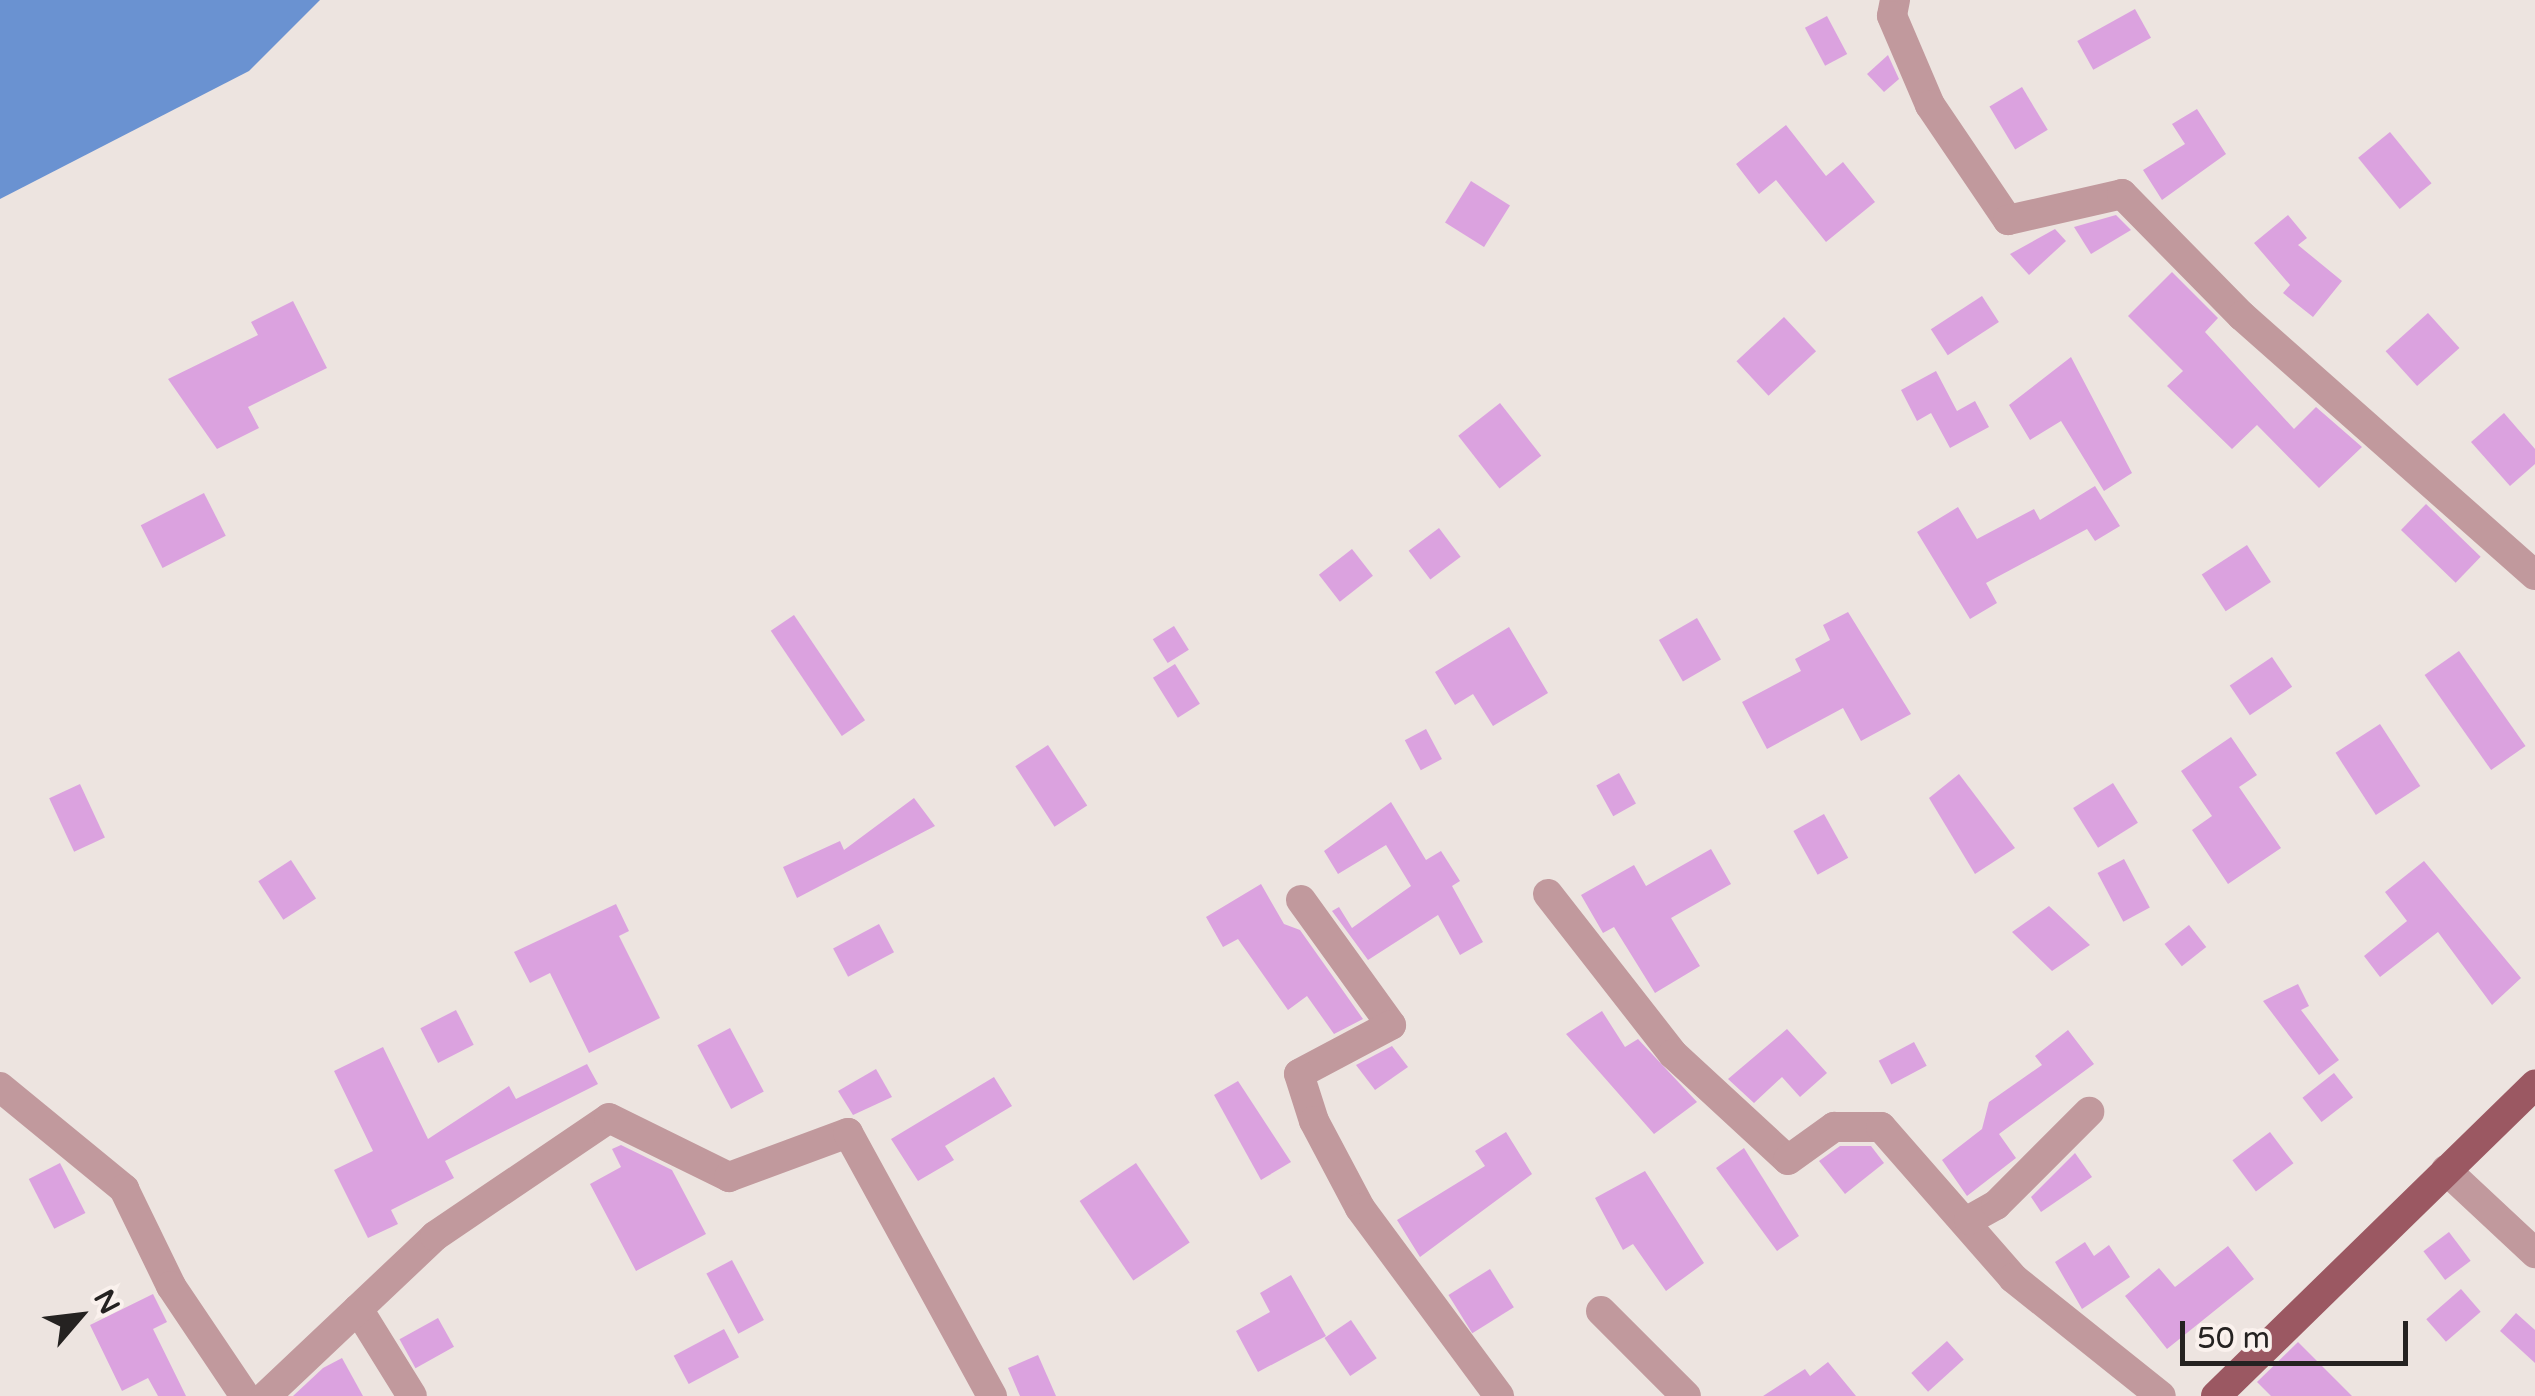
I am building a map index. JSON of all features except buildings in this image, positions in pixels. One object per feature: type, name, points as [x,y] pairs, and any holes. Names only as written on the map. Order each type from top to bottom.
[{"type":"main road","points":[[2216,1396],[2535,1085]]},
{"type":"street","points":[[1895,0],[1892,16],[1930,105],[2008,220],[2122,194],[2242,316],[2535,575]]},
{"type":"street","points":[[1548,894],[1674,1054],[1788,1160],[1834,1127],[1881,1127],[1969,1220],[2013,1278],[2160,1396]]},
{"type":"street","points":[[1301,900],[1391,1025],[1299,1074],[1314,1122],[1360,1208],[1499,1396]]},
{"type":"street","points":[[0,1086],[124,1189],[171,1286],[246,1396]]},
{"type":"street","points":[[1969,1220],[1996,1205],[2089,1112]]},
{"type":"street","points":[[266,1396],[435,1236],[609,1118],[730,1177],[848,1133],[992,1396]]},
{"type":"street","points":[[2446,1170],[2535,1253]]},
{"type":"street","points":[[358,1309],[412,1396]]},
{"type":"street","points":[[1601,1311],[1686,1396]]},
{"type":"water","points":[[0,0],[320,0],[249,71],[0,199]]}]
